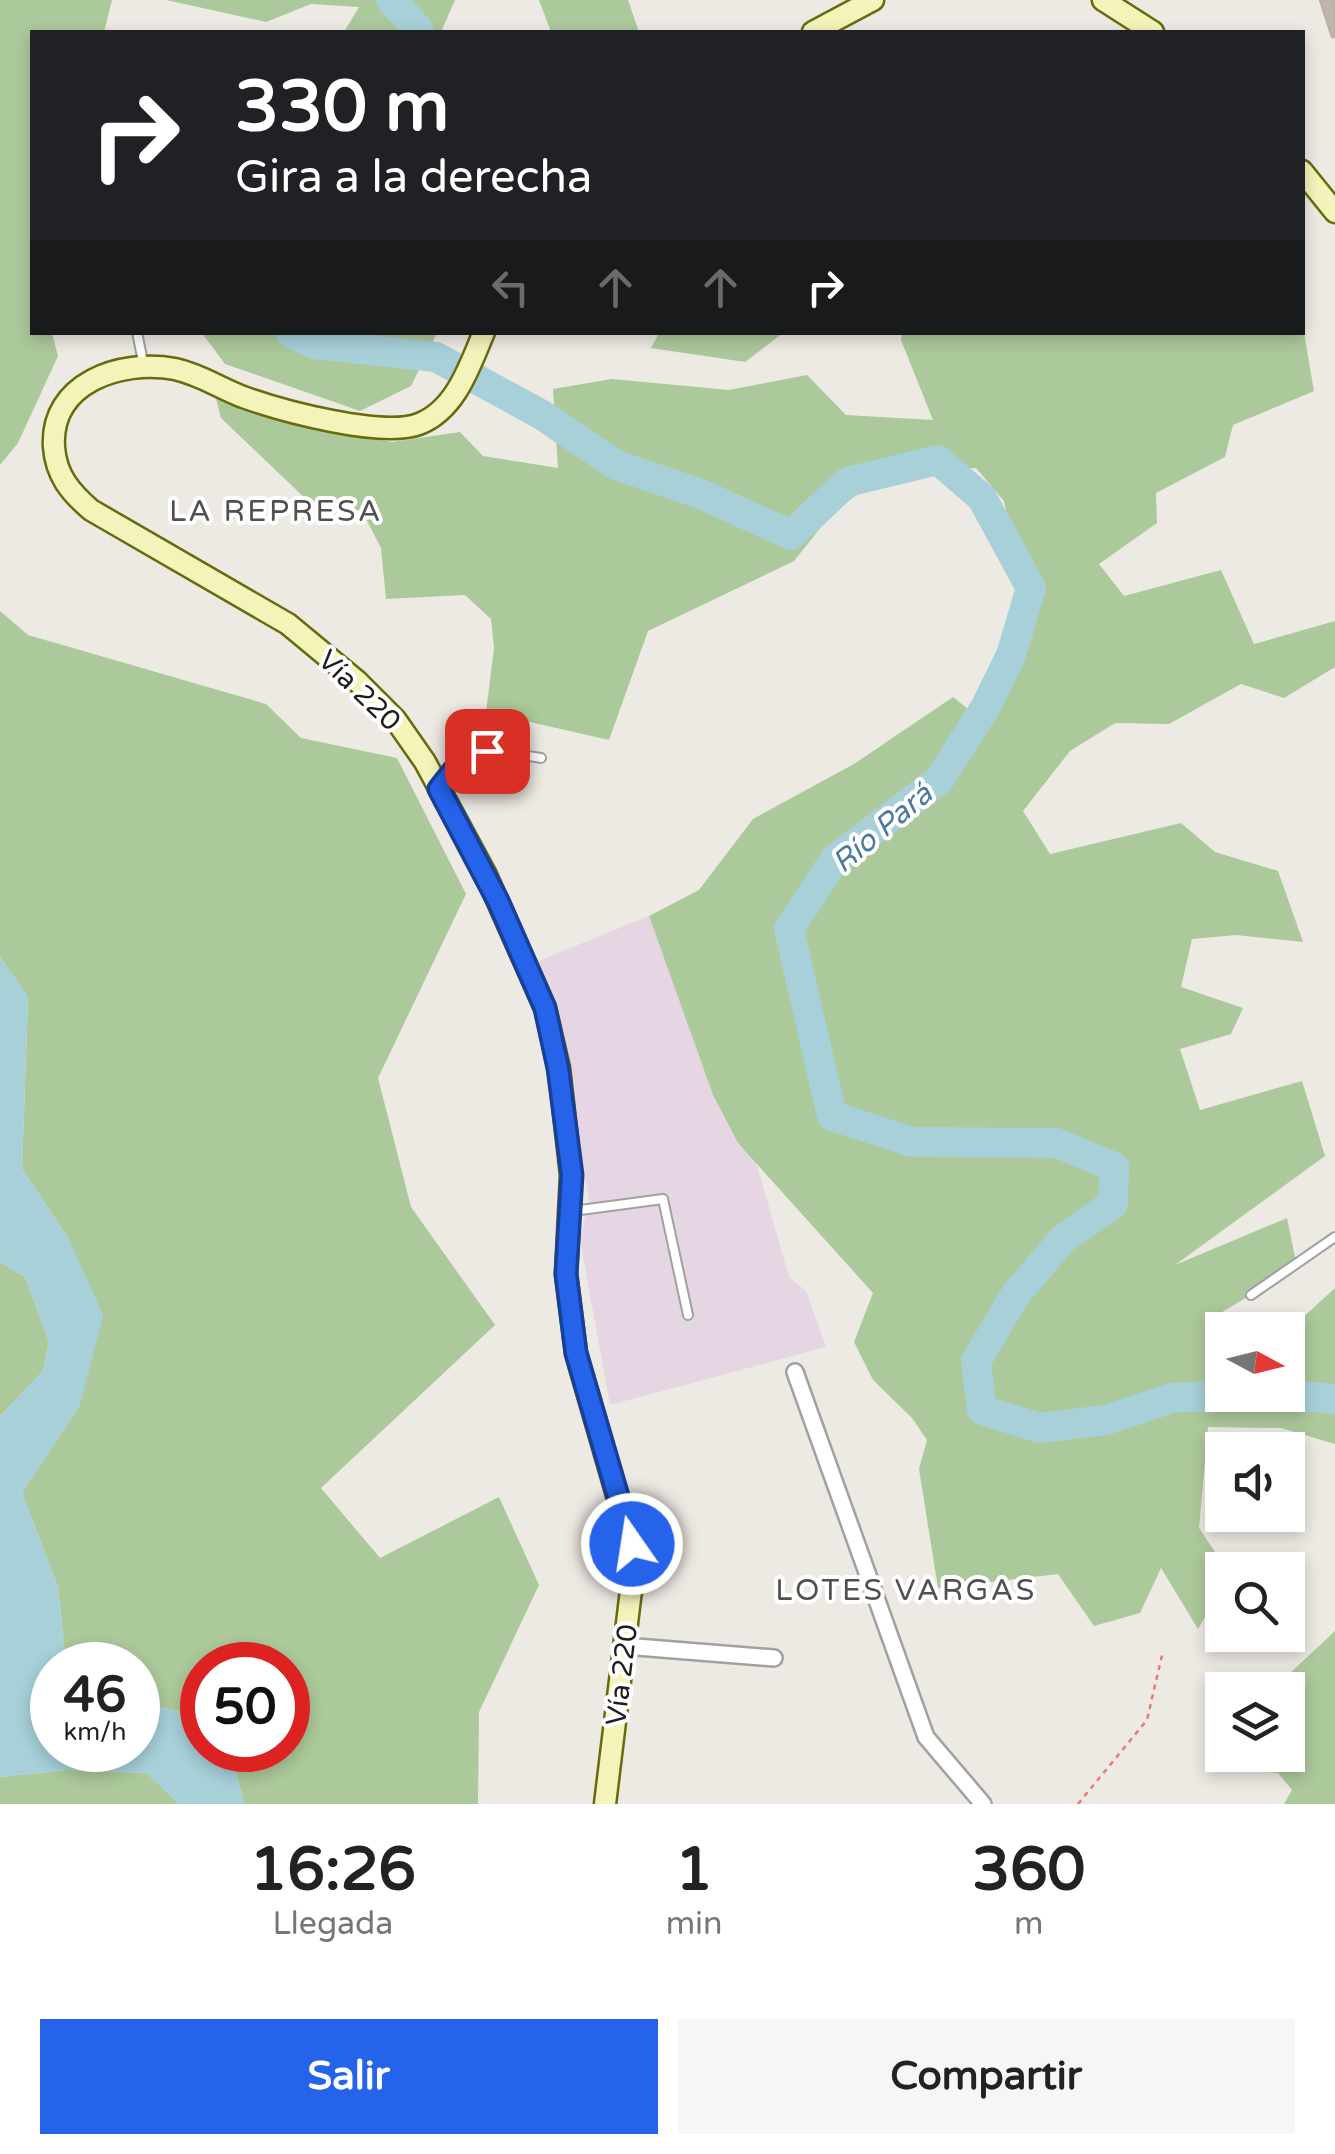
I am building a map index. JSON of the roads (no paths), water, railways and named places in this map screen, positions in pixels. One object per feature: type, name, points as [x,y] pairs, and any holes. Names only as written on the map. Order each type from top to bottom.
[{"type":"main road","points":[[817,30],[873,0]]},
{"type":"main road","points":[[1103,0],[1150,30]]},
{"type":"main road","points":[[1305,175],[1335,212]]},
{"type":"main road","name":"Vía 220","points":[[483,335],[460,388],[419,424],[373,428],[244,397],[206,376],[144,367],[97,377],[68,395],[56,416],[53,432],[56,465],[70,492],[133,538],[288,624],[358,682],[395,719],[486,876],[545,1008],[572,1175],[566,1274],[576,1353],[632,1544],[605,1804]]},
{"type":"street","points":[[796,1372],[926,1737],[983,1804]]},
{"type":"street","points":[[624,1646],[774,1658]]},
{"type":"lane","points":[[138,335],[144,367]]},
{"type":"lane","points":[[439,789],[462,760],[473,754],[487,751],[541,758]]},
{"type":"lane","points":[[570,1212],[663,1198],[688,1316]]},
{"type":"lane","points":[[1251,1295],[1335,1237]]},
{"type":"water","points":[[0,957],[28,997],[22,1169],[70,1241],[103,1315],[80,1405],[22,1493],[58,1587],[64,1642],[30,1642],[30,1772],[48,1772],[0,1777],[0,1416],[43,1371],[49,1342],[25,1277],[0,1262]]},
{"type":"water","points":[[160,1707],[180,1711],[180,1772],[236,1772],[244,1804],[179,1804],[147,1773],[120,1772],[160,1772]]},
{"type":"waterway","name":"Río Pará","points":[[391,0],[417,30]]},
{"type":"waterway","name":"Río Pará","points":[[296,335],[314,344],[436,357],[542,415],[616,465],[701,494],[791,535],[847,482],[938,460],[982,498],[1031,588],[1011,655],[985,708],[939,780],[835,859],[789,929],[832,1116],[912,1142],[1057,1143],[1114,1167],[1113,1204],[1063,1239],[1016,1294],[976,1361],[982,1410],[1040,1428],[1106,1420],[1172,1398],[1205,1396]]},
{"type":"waterway","name":"Río Pará","points":[[1305,1396],[1335,1399]]},
{"type":"district","name":"LA REPRESA","points":[[276,511]]},
{"type":"district","name":"LOTES VARGAS","points":[[906,1590]]}]
